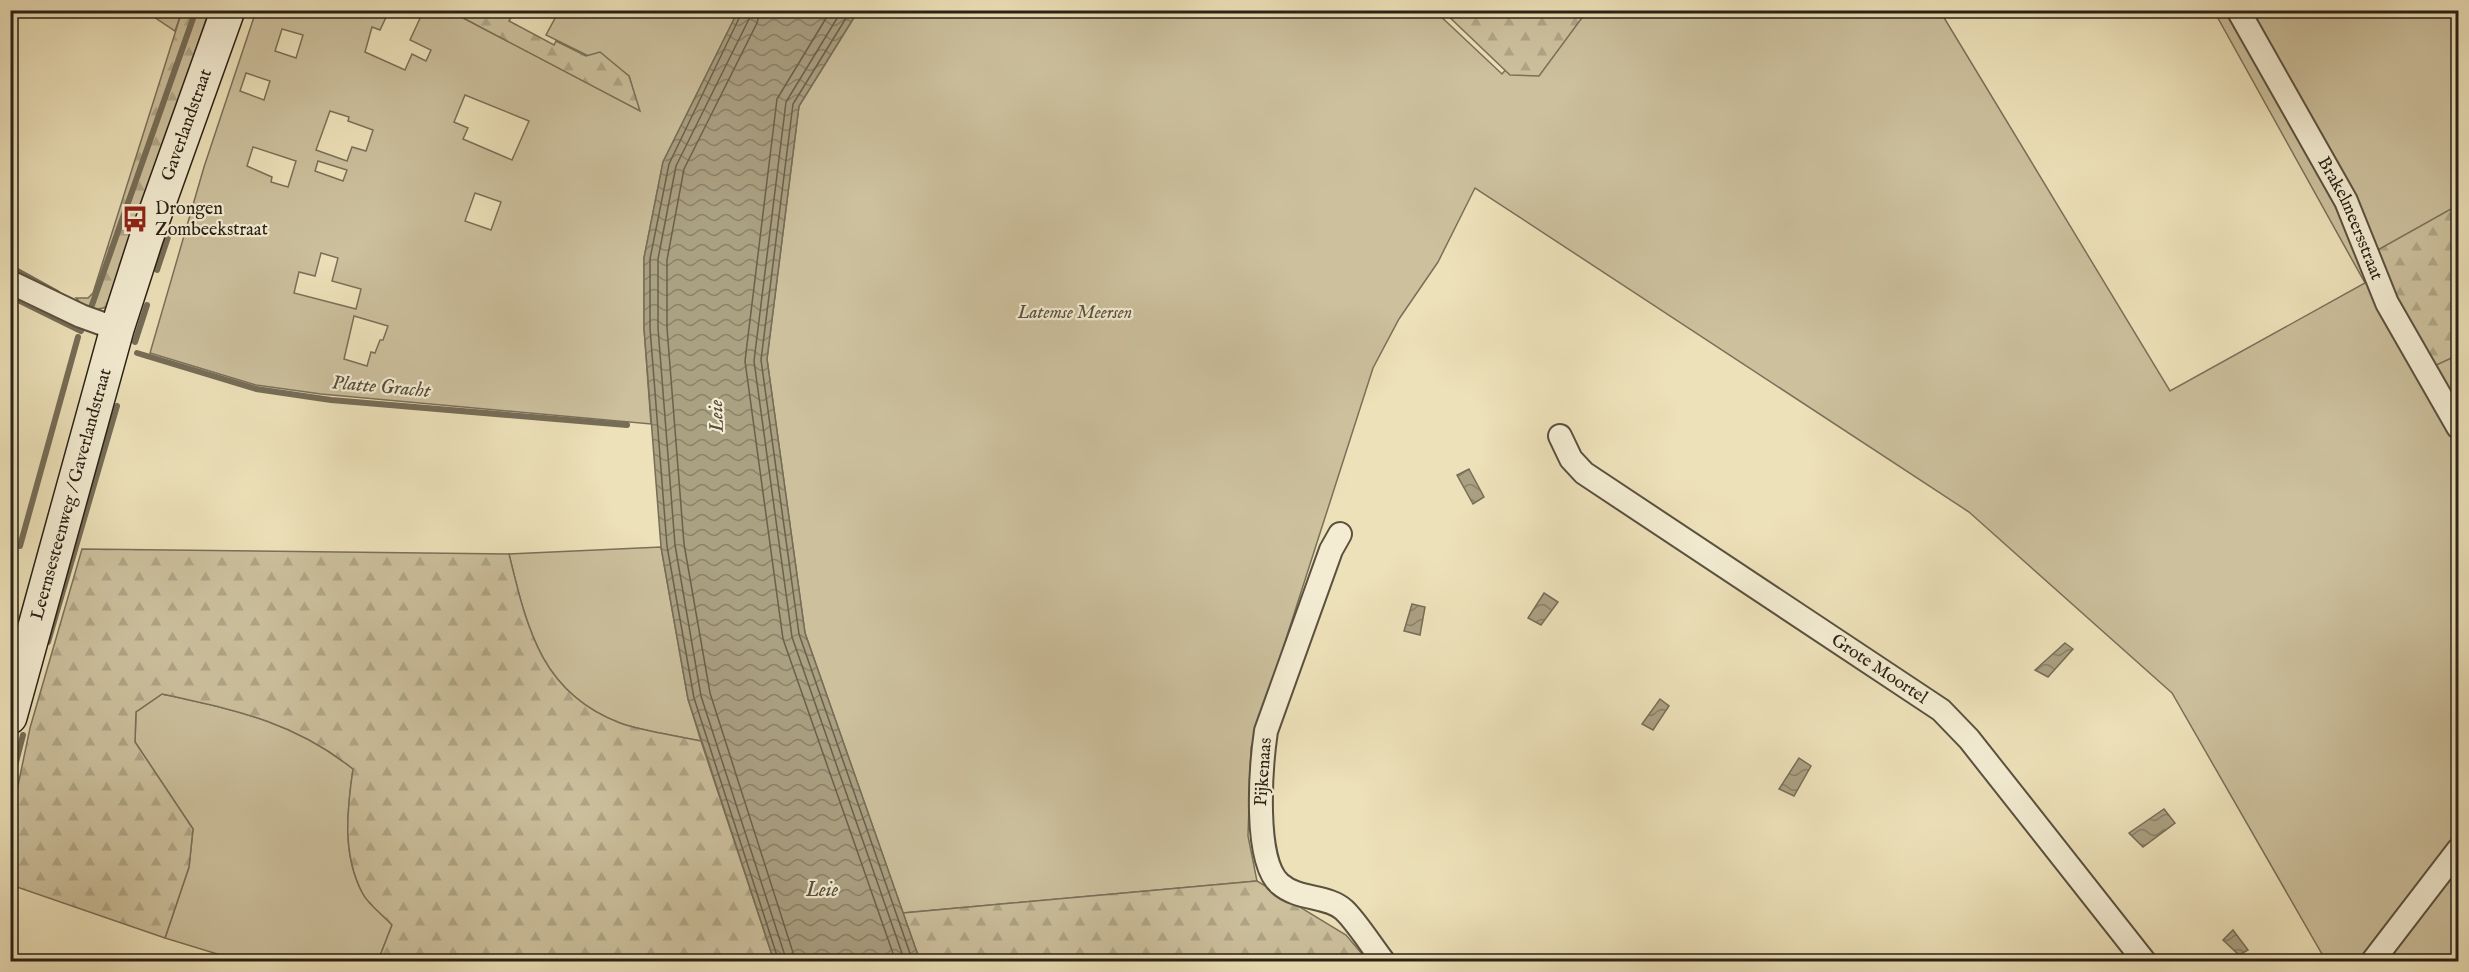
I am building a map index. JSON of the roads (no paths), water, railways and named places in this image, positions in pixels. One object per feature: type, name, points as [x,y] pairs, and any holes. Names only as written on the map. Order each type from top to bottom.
[{"type":"main road","name":"Gaverlandstraat","points":[[116,336],[146,239],[228,10]]},
{"type":"main road","name":"Leernsesteenweg / Gaverlandstraat","points":[[10,717],[116,336]]},
{"type":"street","name":"Brakelmeersstraat","points":[[2238,10],[2346,201],[2387,303],[2458,427]]},
{"type":"street","points":[[10,282],[81,316],[116,336]]},
{"type":"street","name":"Grote Moortel","points":[[1560,436],[1571,459],[1584,473],[1941,710],[1969,739],[2145,962]]},
{"type":"street","name":"Pijkenaas","points":[[1340,534],[1331,550],[1266,731],[1262,755],[1262,822],[1266,851],[1274,878],[1293,893],[1343,909],[1384,962]]},
{"type":"street","points":[[2372,962],[2458,850]]},
{"type":"water","name":"Leie","points":[[738,11],[858,11],[799,106],[767,359],[805,633],[920,961],[774,961],[688,699],[661,547],[644,328],[644,258],[663,162]]},
{"type":"water","points":[[1469,469],[1484,497],[1473,504],[1457,475]]},
{"type":"water","points":[[1544,593],[1558,602],[1541,625],[1528,618]]},
{"type":"water","points":[[1412,604],[1425,607],[1420,635],[1404,631]]},
{"type":"water","points":[[2065,643],[2073,649],[2048,677],[2035,670]]},
{"type":"water","points":[[1660,699],[1669,706],[1653,730],[1642,724]]},
{"type":"water","points":[[1799,758],[1811,766],[1794,796],[1779,789]]},
{"type":"water","points":[[2164,809],[2175,823],[2143,847],[2129,833]]},
{"type":"water","points":[[2233,930],[2248,950],[2239,955],[2223,940]]},
{"type":"waterway","points":[[92,305],[196,10]]},
{"type":"waterway","points":[[157,270],[169,234]]},
{"type":"waterway","points":[[10,267],[57,293]]},
{"type":"waterway","name":"Platte Gracht","points":[[10,296],[81,331]]},
{"type":"waterway","points":[[135,342],[147,305]]},
{"type":"waterway","points":[[20,546],[78,337]]},
{"type":"waterway","name":"Platte Gracht","points":[[137,353],[256,389],[331,400],[627,425]]},
{"type":"waterway","points":[[48,642],[117,406]]},
{"type":"waterway","points":[[10,581],[15,564]]},
{"type":"waterway","points":[[10,785],[23,735]]},
{"type":"place","name":"Drongen Zombeekstraat","points":[[135,219]]},
{"type":"park label","name":"Latemse Meersen","points":[[1075,313]]}]
